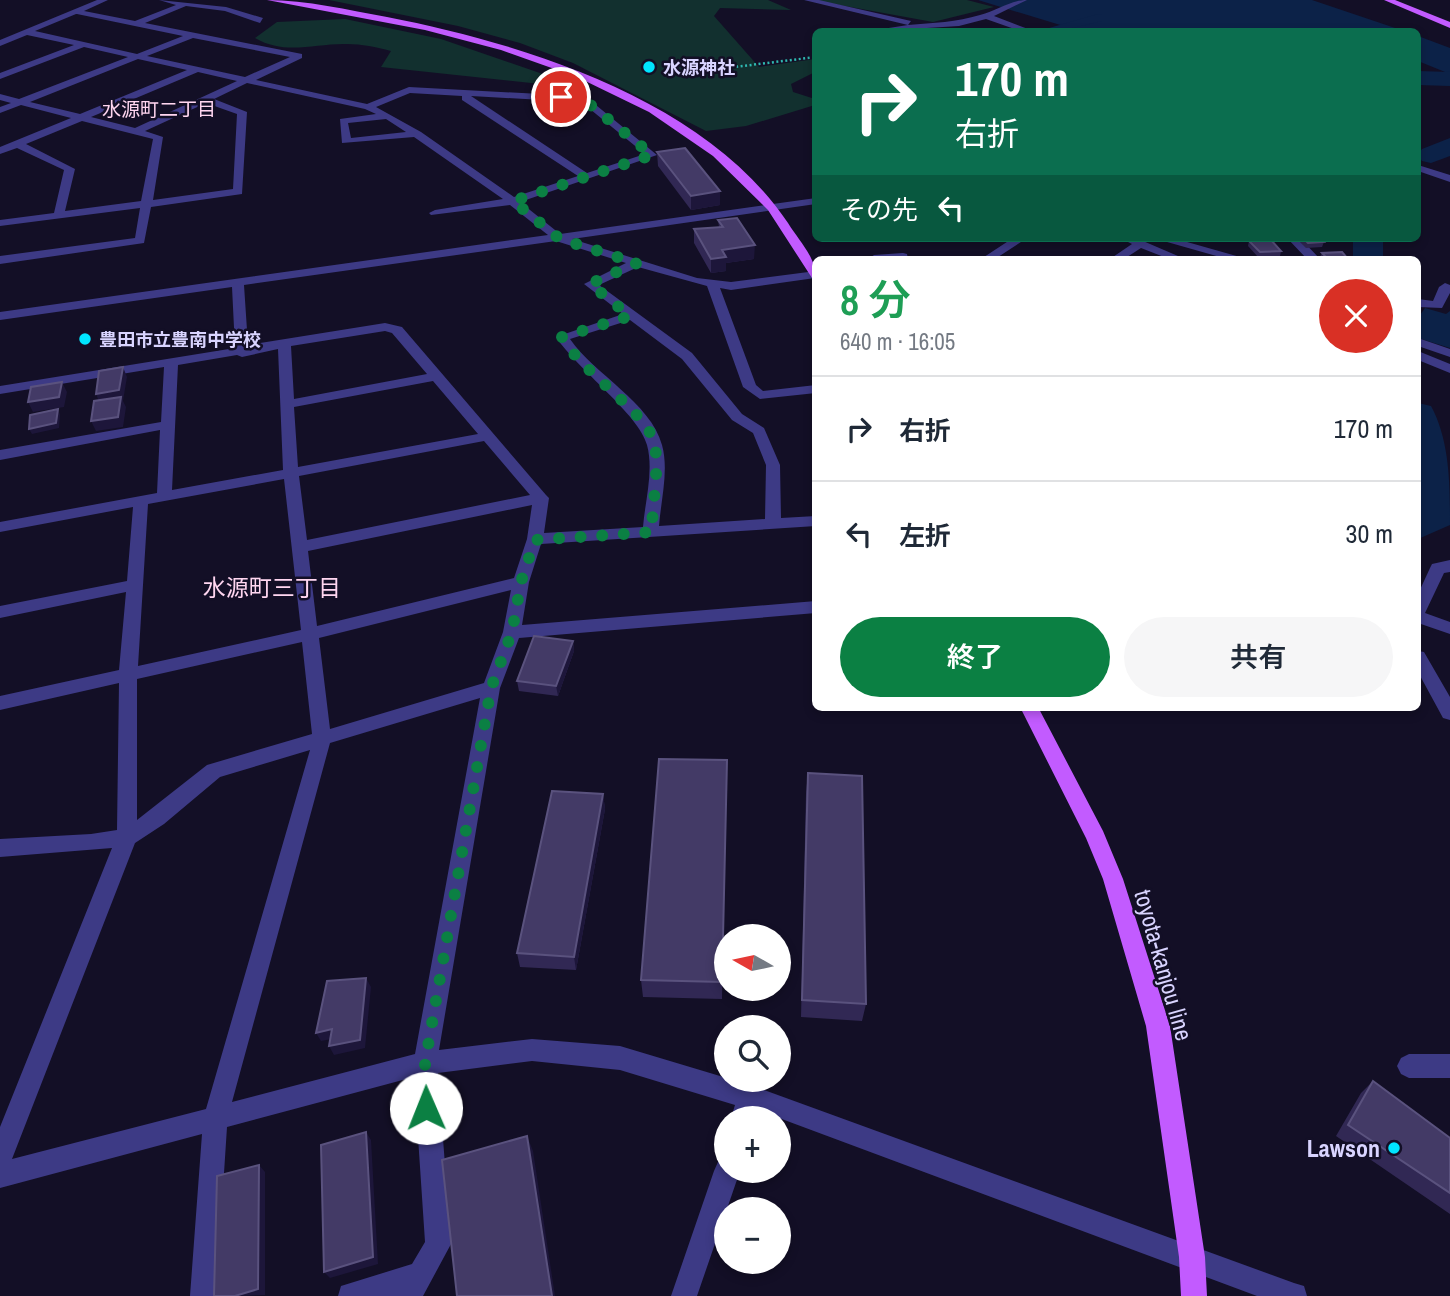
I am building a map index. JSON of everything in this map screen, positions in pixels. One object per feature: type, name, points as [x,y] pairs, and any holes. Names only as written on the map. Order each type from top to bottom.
[{"type":"main road","points":[[271,0],[437,29],[529,55],[646,105],[719,156],[770,207],[812,266]]},
{"type":"main road","points":[[1388,0],[1450,25]]},
{"type":"main road","name":"toyota-kanjou line","points":[[1031,711],[1096,837],[1113,879],[1158,1026],[1192,1257],[1194,1296]]},
{"type":"street","points":[[0,43],[104,0]]},
{"type":"street","points":[[163,0],[226,9],[260,20]]},
{"type":"street","points":[[808,0],[890,17],[911,28],[959,23],[987,16],[1023,0]]},
{"type":"street","points":[[137,23],[185,4],[180,3]]},
{"type":"street","points":[[77,12],[299,56],[253,80],[137,131]]},
{"type":"street","points":[[987,16],[1021,28]]},
{"type":"street","points":[[1439,21],[1450,19]]},
{"type":"street","points":[[26,32],[368,107],[417,134],[513,201],[560,239],[695,281],[761,283],[812,270]]},
{"type":"street","points":[[0,35],[14,37]]},
{"type":"street","points":[[0,110],[192,35]]},
{"type":"street","points":[[0,76],[82,45]]},
{"type":"street","points":[[0,151],[198,69]]},
{"type":"street","points":[[368,107],[409,90],[578,99],[588,103],[652,155],[513,201],[435,213]]},
{"type":"street","points":[[468,93],[465,98],[586,177]]},
{"type":"street","points":[[0,97],[158,137],[140,241],[0,260]]},
{"type":"street","points":[[0,223],[238,192],[242,112],[208,100]]},
{"type":"street","points":[[388,116],[343,121],[346,141],[417,134]]},
{"type":"street","points":[[18,144],[70,169],[59,215]]},
{"type":"street","points":[[1421,169],[1450,179]]},
{"type":"street","points":[[0,316],[812,202]]},
{"type":"street","points":[[992,256],[1015,242]]},
{"type":"street","points":[[1135,242],[1171,256]]},
{"type":"street","points":[[1175,242],[1229,256]]},
{"type":"street","points":[[1297,242],[1311,256]]},
{"type":"street","points":[[1121,256],[1140,244]]},
{"type":"street","points":[[637,263],[590,284],[687,356],[737,417],[759,431],[773,465],[773,524]]},
{"type":"street","points":[[238,283],[242,353]]},
{"type":"street","points":[[712,283],[750,387],[760,395],[812,389]]},
{"type":"street","points":[[1421,303],[1438,305],[1445,287],[1450,289]]},
{"type":"street","points":[[630,316],[562,337],[581,362],[646,425],[655,444],[652,532]]},
{"type":"street","points":[[0,390],[242,353],[385,327],[397,330],[541,498],[535,540],[521,582],[512,632],[491,688],[425,1063],[438,1244],[415,1285],[351,1296]]},
{"type":"street","points":[[1421,343],[1450,353]]},
{"type":"street","points":[[203,1296],[215,1121],[322,740],[291,472],[284,346]]},
{"type":"street","points":[[1421,356],[1450,369]]},
{"type":"street","points":[[164,496],[171,363]]},
{"type":"street","points":[[287,404],[437,376]]},
{"type":"street","points":[[0,455],[166,425]]},
{"type":"street","points":[[0,527],[489,436]]},
{"type":"street","points":[[301,547],[541,498]]},
{"type":"street","points":[[0,1158],[127,837],[128,675],[141,500]]},
{"type":"street","points":[[535,540],[812,521]]},
{"type":"street","points":[[1421,604],[1438,568],[1450,566]]},
{"type":"street","points":[[0,703],[311,634],[521,582]]},
{"type":"street","points":[[0,612],[134,584]]},
{"type":"street","points":[[512,632],[812,607]]},
{"type":"street","points":[[1421,618],[1450,628]]},
{"type":"street","points":[[1421,662],[1450,713]]},
{"type":"street","points":[[0,848],[91,843],[127,837],[157,818],[214,771],[491,688]]},
{"type":"street","points":[[0,1175],[215,1121],[425,1063],[532,1050],[620,1058],[742,1106]]},
{"type":"street","points":[[1409,1066],[1450,1066]]},
{"type":"street","points":[[791,1123],[1192,1257],[1294,1296]]},
{"type":"street","points":[[684,1296],[723,1183]]},
{"type":"path","points":[[678,65],[718,69],[812,57]]},
{"type":"green space","points":[[329,0],[768,0],[791,10],[720,8],[714,16],[759,67],[812,59],[812,74],[791,84],[793,92],[812,98],[812,106],[746,126],[706,131],[573,63],[520,43],[458,26]]},
{"type":"green space","points":[[812,0],[967,0],[994,7],[933,22]]},
{"type":"green space","points":[[345,19],[441,39],[566,82],[559,86],[381,67],[391,51],[353,44],[289,48],[255,38],[277,22]]},
{"type":"water","points":[[978,0],[1312,0],[1395,28],[1070,28]]},
{"type":"water","points":[[1421,37],[1450,48],[1450,74],[1421,62]]},
{"type":"water","points":[[1425,308],[1446,314],[1450,311],[1450,348],[1421,339],[1421,314]]},
{"type":"building","points":[[685,148],[720,191],[691,196],[657,152]]},
{"type":"building","points":[[737,218],[755,245],[722,250],[726,257],[711,259],[694,229],[723,227],[718,220]]},
{"type":"building","points":[[1250,242],[1273,242],[1281,251],[1260,252]]},
{"type":"building","points":[[1342,252],[1345,256],[1325,256],[1322,253]]},
{"type":"building","points":[[123,367],[119,390],[96,394],[99,371]]},
{"type":"building","points":[[62,382],[59,397],[28,402],[31,387]]},
{"type":"building","points":[[121,397],[118,417],[91,421],[94,401]]},
{"type":"building","points":[[58,409],[56,423],[29,429],[30,415]]},
{"type":"building","points":[[534,636],[573,641],[556,686],[517,681]]},
{"type":"building","points":[[659,759],[727,760],[723,924],[714,924],[714,982],[641,980]]},
{"type":"building","points":[[808,773],[862,776],[866,1004],[802,1000]]},
{"type":"building","points":[[552,791],[603,794],[574,957],[517,953]]},
{"type":"building","points":[[366,978],[360,1040],[329,1046],[332,1029],[316,1033],[327,981]]},
{"type":"building","points":[[1373,1081],[1450,1138],[1450,1193],[1348,1125]]},
{"type":"building","points":[[366,1132],[373,1257],[324,1272],[321,1145]]},
{"type":"building","points":[[527,1136],[552,1296],[457,1296],[442,1160]]},
{"type":"building","points":[[259,1165],[258,1289],[235,1296],[214,1296],[217,1176]]},
{"type":"waterway","points":[[1055,28],[1098,18]]},
{"type":"waterway","points":[[1421,78],[1450,79]]},
{"type":"waterway","points":[[1431,155],[1450,146]]},
{"type":"waterway","points":[[1368,242],[1368,256]]},
{"type":"waterway","points":[[1421,421],[1440,513],[1421,524]]},
{"type":"place","name":"水源神社","points":[[649,67]]},
{"type":"place","name":"豊田市立豊南中学校","points":[[85,339]]},
{"type":"place","name":"Lawson","points":[[1394,1148]]},
{"type":"district","name":"水源町二丁目","points":[[159,109]]},
{"type":"district","name":"水源町三丁目","points":[[272,587]]},
{"type":"route","points":[[426,1108],[425,1063],[465,849],[491,688],[512,632],[521,582],[535,540],[652,532],[655,444],[646,425],[581,362],[562,337],[630,316],[590,284],[598,278],[637,263],[560,239],[513,201],[652,155],[588,103],[561,97]]}]
